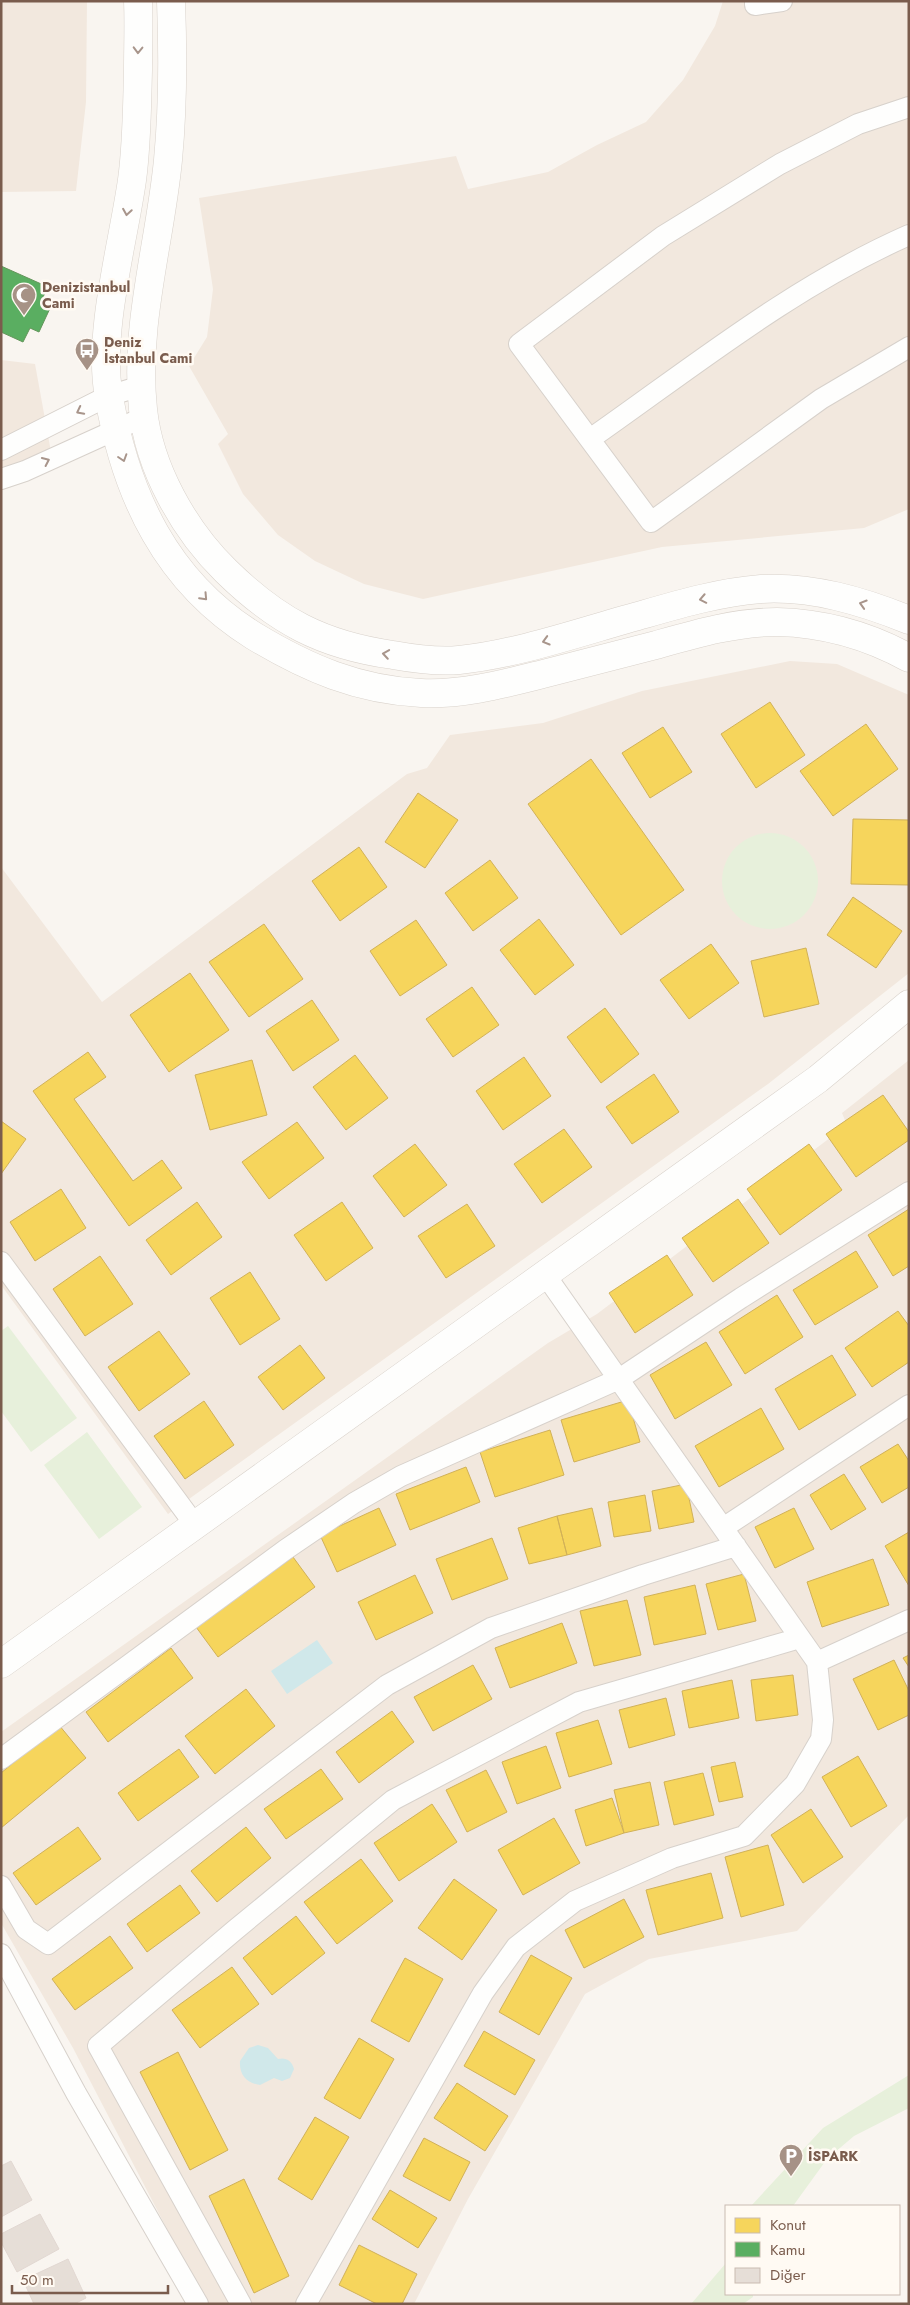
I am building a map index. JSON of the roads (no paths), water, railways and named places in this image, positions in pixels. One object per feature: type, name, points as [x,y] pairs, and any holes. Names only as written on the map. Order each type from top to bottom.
[{"type":"street","points":[[138,1],[137,117],[134,167],[109,328],[106,362],[108,396],[120,453],[131,484],[155,535],[171,559],[210,604],[235,624],[298,661],[328,675],[358,684],[421,693],[481,689],[693,635],[729,627],[777,622],[819,627],[860,636],[909,658]]},
{"type":"street","points":[[171,1],[171,105],[168,161],[140,360],[144,417],[150,445],[167,488],[195,534],[215,560],[243,588],[280,616],[319,637],[356,650],[421,660],[457,660],[506,652],[692,601],[762,589],[824,593],[884,610],[909,620]]},
{"type":"street","points":[[755,1],[755,5],[782,1]]},
{"type":"street","points":[[909,107],[858,124],[780,164],[663,236],[520,344],[651,522],[822,399],[909,347]]},
{"type":"street","points":[[590,439],[781,304],[872,251],[909,235]]},
{"type":"street","points":[[1,450],[108,396],[141,386]]},
{"type":"street","points":[[1,479],[25,471],[144,417]]},
{"type":"street","points":[[1,1664],[818,1079],[909,1004]]},
{"type":"street","points":[[1,1759],[285,1550],[354,1503],[401,1476],[619,1379],[741,1298],[909,1192]]},
{"type":"street","points":[[1,1262],[195,1525]]},
{"type":"street","points":[[306,2304],[483,1993],[516,1947],[575,1901],[672,1858],[744,1836],[795,1784],[821,1738],[823,1720],[817,1662],[544,1274]]},
{"type":"street","points":[[723,1528],[909,1405]]},
{"type":"street","points":[[1,1886],[26,1929],[48,1944],[387,1685],[490,1628],[643,1575],[736,1546]]},
{"type":"street","points":[[817,1662],[909,1620]]},
{"type":"street","points":[[241,2304],[98,2046],[393,1800],[579,1702],[800,1638]]},
{"type":"street","points":[[1,1954],[67,2077],[198,2304]]},
{"type":"water","points":[[317,1640],[333,1663],[287,1694],[271,1671]]},
{"type":"water","points":[[258,2045],[268,2048],[278,2059],[286,2059],[290,2062],[294,2069],[290,2078],[282,2081],[274,2078],[260,2085],[244,2077],[240,2061],[249,2048]]},
{"type":"place","name":"Denizistanbul Cami","points":[[24,316]]},
{"type":"place","name":"Deniz İstanbul Cami","points":[[87,371]]},
{"type":"place","name":"İSPARK","points":[[791,2177]]}]
